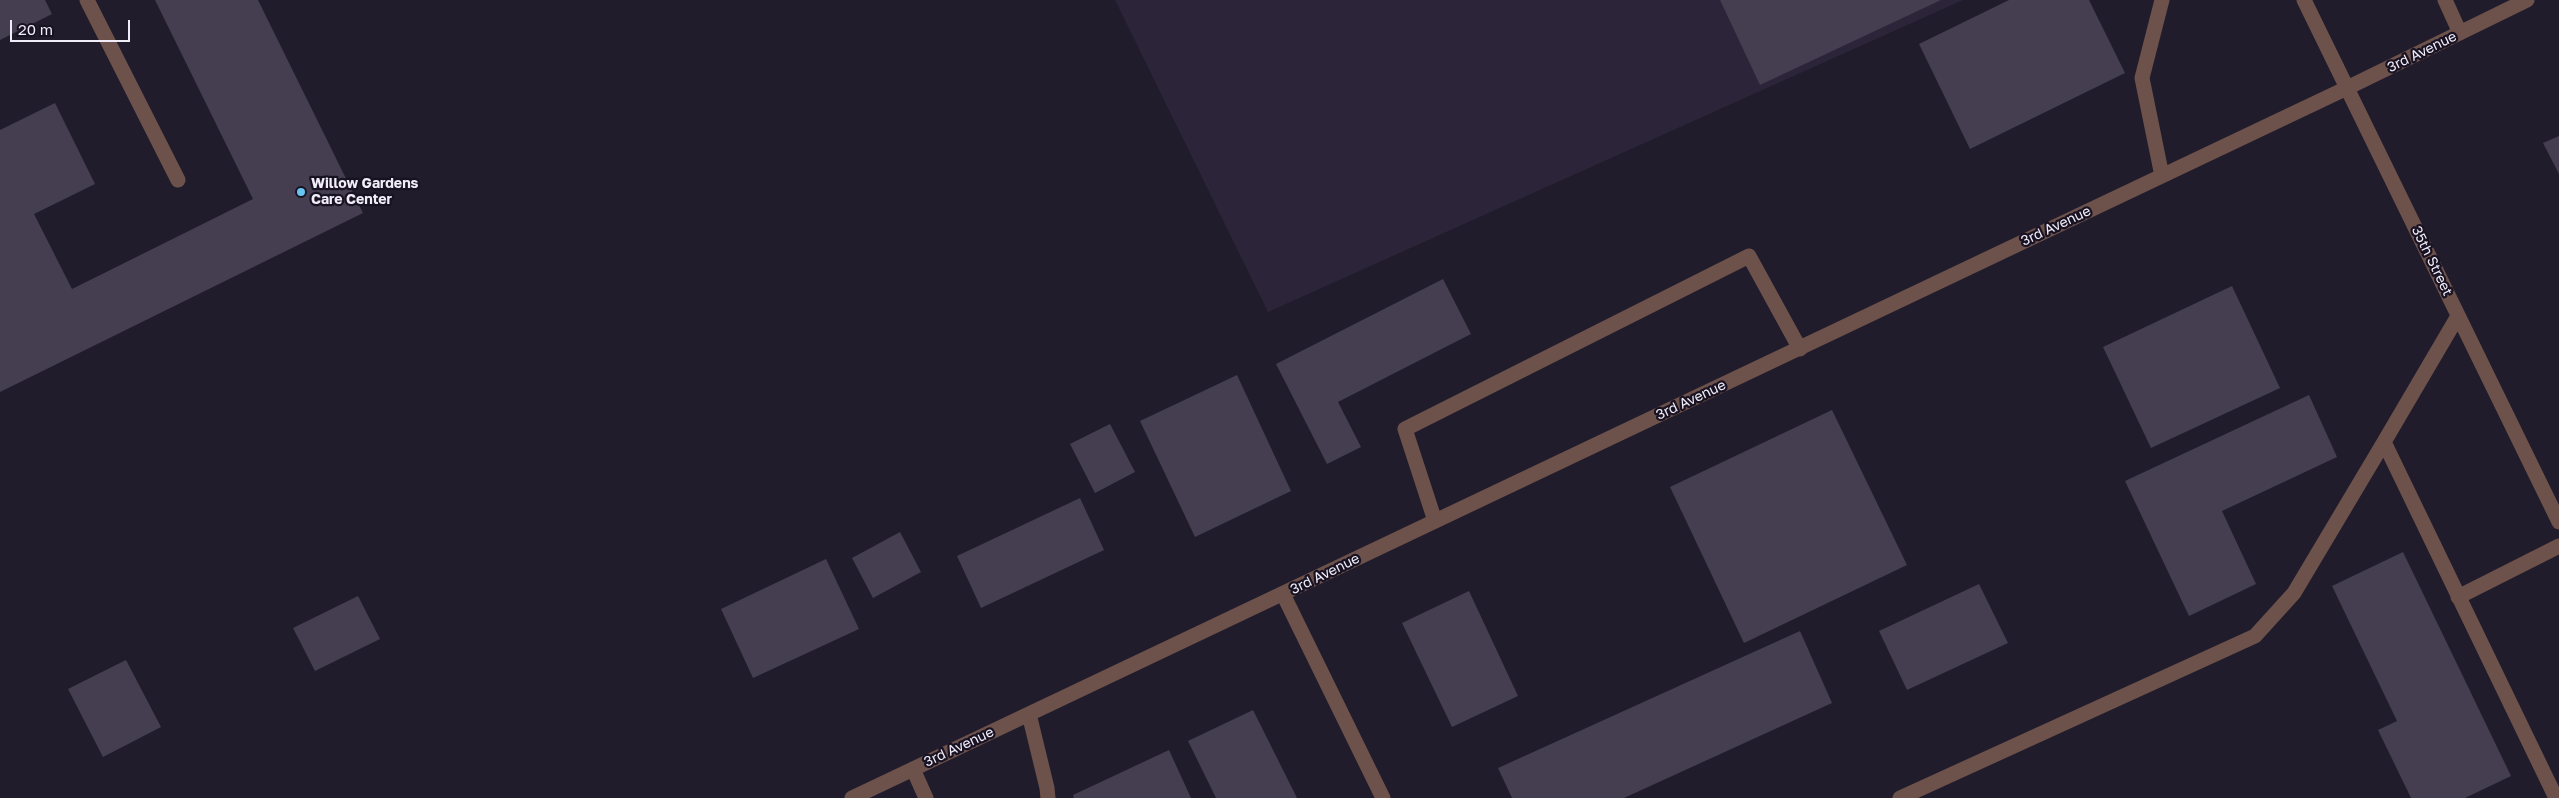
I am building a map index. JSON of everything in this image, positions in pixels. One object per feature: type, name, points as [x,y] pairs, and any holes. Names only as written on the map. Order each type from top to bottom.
[{"type":"street","points":[[88,0],[178,180]]},
{"type":"street","points":[[2162,0],[2142,78],[2162,176]]},
{"type":"street","name":"35th Street","points":[[2304,0],[2559,522]]},
{"type":"street","points":[[2445,0],[2460,33]]},
{"type":"street","name":"3rd Avenue","points":[[852,798],[2347,88],[2528,0]]},
{"type":"street","points":[[1436,521],[1405,429],[1749,256],[1800,348]]},
{"type":"street","points":[[1900,798],[2255,636],[2294,593],[2458,316]]},
{"type":"street","points":[[2384,442],[2556,798]]},
{"type":"street","points":[[2458,597],[2559,546]]},
{"type":"street","points":[[1284,594],[1383,798]]},
{"type":"street","points":[[1029,714],[1048,798]]},
{"type":"street","points":[[913,769],[926,798]]},
{"type":"shaded area","points":[[1115,0],[1963,0],[1268,312]]},
{"type":"building","points":[[0,0],[45,0],[52,14],[0,40]]},
{"type":"building","name":"Willow Gardens Care Center","points":[[155,0],[258,0],[363,213],[0,392],[0,130],[55,103],[95,184],[34,214],[72,289],[253,199]]},
{"type":"building","points":[[1720,0],[1941,0],[1760,85]]},
{"type":"building","points":[[2009,0],[2089,0],[2125,73],[1970,149],[1919,44]]},
{"type":"building","points":[[2559,136],[2559,174],[2543,143]]},
{"type":"building","points":[[1443,279],[1471,334],[1338,402],[1361,447],[1327,464],[1276,364]]},
{"type":"building","points":[[2232,286],[2280,388],[2151,448],[2103,347]]},
{"type":"building","points":[[1237,375],[1291,491],[1195,537],[1140,421]]},
{"type":"building","points":[[2309,395],[2337,457],[2222,511],[2256,584],[2189,616],[2125,481]]},
{"type":"building","points":[[1832,410],[1907,565],[1744,643],[1670,487]]},
{"type":"building","points":[[1110,424],[1135,472],[1095,493],[1070,444]]},
{"type":"building","points":[[1080,498],[1104,550],[981,608],[957,556]]},
{"type":"building","points":[[900,532],[921,572],[873,598],[852,558]]},
{"type":"building","points":[[2403,552],[2511,776],[2465,798],[2411,798],[2378,730],[2397,721],[2332,586]]},
{"type":"building","points":[[826,559],[859,629],[753,678],[721,609]]},
{"type":"building","points":[[1979,584],[2008,643],[1907,690],[1879,631]]},
{"type":"building","points":[[1469,591],[1518,696],[1452,727],[1402,623]]},
{"type":"building","points":[[358,596],[380,639],[315,671],[293,628]]},
{"type":"building","points":[[1800,631],[1832,703],[1624,798],[1512,798],[1498,768]]},
{"type":"building","points":[[126,660],[161,727],[103,757],[68,689]]},
{"type":"building","points":[[1253,710],[1297,798],[1216,798],[1188,741]]},
{"type":"building","points":[[1169,750],[1191,798],[1074,798],[1073,795]]},
{"type":"place","name":"Willow Gardens Care Center","points":[[301,192]]}]
